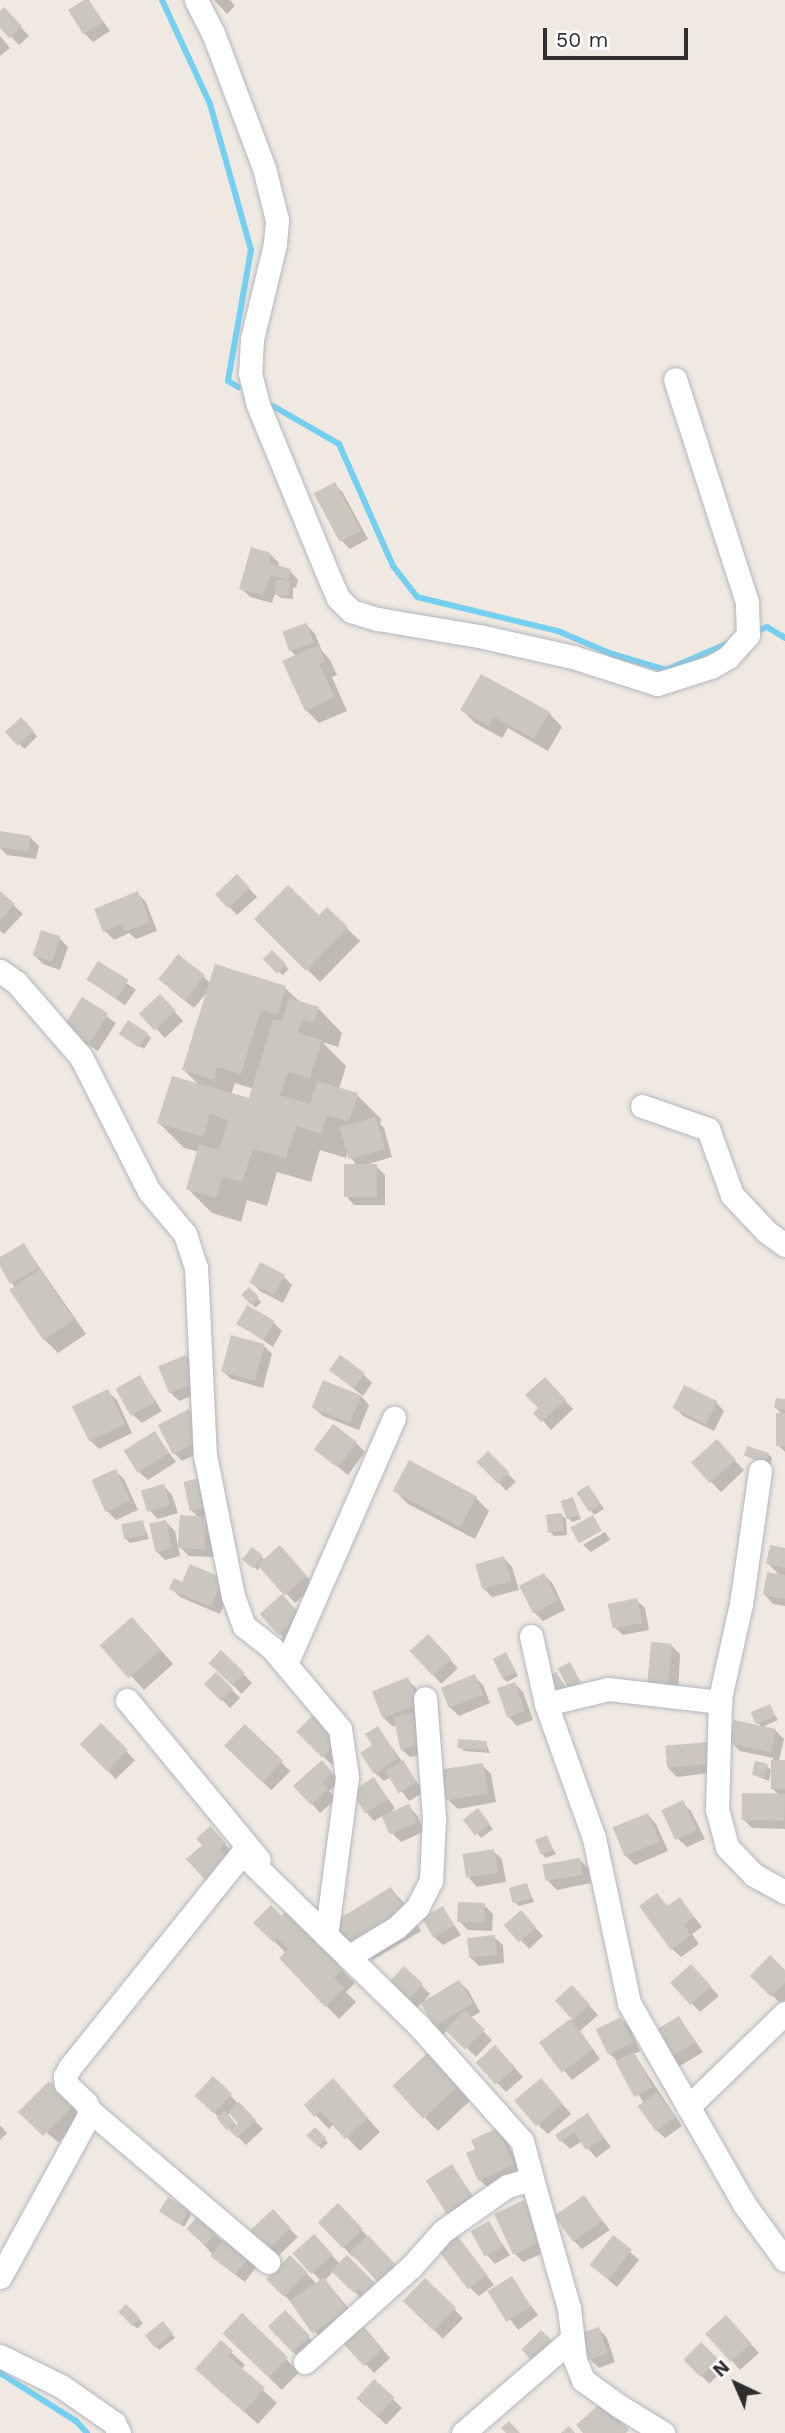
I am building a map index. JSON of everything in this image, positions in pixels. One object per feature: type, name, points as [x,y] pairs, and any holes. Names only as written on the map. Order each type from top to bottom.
[{"type":"street","points":[[196,0],[213,33],[264,168],[277,220],[275,244],[252,339],[250,373],[258,405],[343,605],[371,618],[479,636],[573,657],[657,684],[711,667],[729,657],[748,635],[747,602],[675,379]]},
{"type":"street","points":[[0,971],[16,982],[81,1057],[149,1191],[185,1234],[198,1281],[205,1455],[218,1504],[233,1596],[244,1626],[286,1664],[340,1729],[347,1777],[326,1936]]},
{"type":"street","points":[[642,1106],[708,1129],[732,1195],[767,1232],[785,1245]]},
{"type":"street","points":[[286,1664],[394,1418]]},
{"type":"street","points":[[761,1471],[741,1604],[720,1702],[717,1809],[727,1847],[754,1875],[785,1892]]},
{"type":"street","points":[[531,1636],[546,1704],[594,1838],[629,2003],[744,2204],[785,2260]]},
{"type":"street","points":[[546,1704],[608,1689],[720,1702]]},
{"type":"street","points":[[348,1957],[397,1927],[417,1908],[431,1881],[435,1816],[425,1698]]},
{"type":"street","points":[[127,1700],[301,1911]]},
{"type":"street","points":[[268,2262],[89,2110],[66,2084],[65,2076],[242,1853],[420,2027],[522,2141],[569,2308],[575,2360],[583,2380],[663,2433]]},
{"type":"street","points":[[688,2108],[785,2013]]},
{"type":"street","points":[[0,2277],[10,2264],[89,2110]]},
{"type":"street","points":[[305,2362],[411,2267],[443,2231],[507,2186],[532,2179]]},
{"type":"street","points":[[463,2433],[572,2339]]},
{"type":"street","points":[[0,2356],[61,2386],[114,2423],[119,2433]]},
{"type":"building","points":[[84,0],[89,0],[103,22],[83,34],[68,10]]},
{"type":"building","points":[[4,7],[22,26],[9,38],[0,28],[0,11]]},
{"type":"building","points":[[335,482],[361,531],[340,542],[314,493]]},
{"type":"building","points":[[251,547],[271,553],[269,563],[291,569],[288,580],[270,575],[264,595],[239,589]]},
{"type":"building","points":[[276,580],[290,581],[289,596],[275,595]]},
{"type":"building","points":[[307,623],[314,643],[289,651],[282,631]]},
{"type":"building","points":[[318,645],[325,661],[319,664],[335,697],[305,711],[282,661]]},
{"type":"building","points":[[481,674],[550,712],[534,739],[494,717],[489,726],[460,710]]},
{"type":"building","points":[[21,717],[34,731],[18,746],[5,732]]},
{"type":"building","points":[[0,831],[31,836],[28,852],[0,847]]},
{"type":"building","points":[[237,874],[250,888],[228,908],[215,894]]},
{"type":"building","points":[[288,885],[319,915],[327,907],[348,927],[306,971],[254,919]]},
{"type":"building","points":[[0,891],[15,904],[0,921]]},
{"type":"building","points":[[138,891],[150,922],[125,932],[122,924],[103,932],[94,909]]},
{"type":"building","points":[[41,930],[60,936],[52,962],[33,956]]},
{"type":"building","points":[[272,950],[286,964],[277,973],[263,959]]},
{"type":"building","points":[[178,954],[205,975],[185,1000],[158,979]]},
{"type":"building","points":[[98,961],[129,980],[117,999],[86,980]]},
{"type":"building","points":[[215,964],[286,986],[278,1015],[261,1009],[241,1074],[217,1067],[214,1080],[182,1070]]},
{"type":"building","points":[[160,994],[176,1011],[154,1031],[139,1014]]},
{"type":"building","points":[[82,997],[108,1013],[89,1044],[63,1028]]},
{"type":"building","points":[[289,998],[319,1007],[314,1023],[302,1020],[298,1033],[322,1040],[310,1078],[288,1072],[280,1095],[310,1104],[317,1081],[358,1093],[349,1122],[327,1115],[321,1134],[296,1126],[286,1158],[253,1149],[242,1182],[222,1177],[216,1198],[186,1189],[199,1144],[219,1150],[228,1120],[210,1114],[203,1137],[157,1123],[172,1076],[249,1098],[273,1019],[282,1021]]},
{"type":"building","points":[[128,1020],[148,1033],[139,1047],[119,1034]]},
{"type":"building","points":[[376,1117],[385,1149],[349,1159],[339,1127]]},
{"type":"building","points":[[344,1164],[377,1164],[377,1197],[344,1197]]},
{"type":"building","points":[[24,1243],[38,1268],[10,1284],[0,1266],[0,1257]]},
{"type":"building","points":[[260,1262],[285,1275],[275,1295],[250,1282]]},
{"type":"building","points":[[40,1269],[74,1320],[43,1340],[9,1290]]},
{"type":"building","points":[[249,1287],[259,1297],[251,1305],[241,1295]]},
{"type":"building","points":[[247,1305],[275,1321],[264,1340],[236,1324]]},
{"type":"building","points":[[231,1335],[265,1344],[255,1381],[221,1372]]},
{"type":"building","points":[[186,1355],[197,1382],[169,1393],[158,1366]]},
{"type":"building","points":[[340,1355],[365,1373],[354,1389],[329,1370]]},
{"type":"building","points":[[140,1375],[155,1402],[131,1416],[116,1389]]},
{"type":"building","points":[[545,1377],[566,1400],[541,1422],[533,1413],[538,1408],[525,1395]]},
{"type":"building","points":[[323,1380],[361,1395],[350,1423],[312,1408]]},
{"type":"building","points":[[684,1385],[717,1401],[706,1425],[673,1408]]},
{"type":"building","points":[[108,1389],[125,1424],[89,1442],[72,1407]]},
{"type":"building","points":[[776,1398],[785,1399],[785,1410],[774,1408]]},
{"type":"building","points":[[189,1409],[204,1438],[173,1454],[158,1425]]},
{"type":"building","points":[[776,1413],[785,1413],[785,1446],[776,1446]]},
{"type":"building","points":[[333,1424],[357,1442],[338,1468],[314,1450]]},
{"type":"building","points":[[155,1431],[169,1453],[137,1473],[124,1451]]},
{"type":"building","points":[[717,1439],[736,1460],[710,1483],[691,1462]]},
{"type":"building","points":[[747,1446],[769,1453],[766,1463],[744,1456]]},
{"type":"building","points":[[488,1451],[509,1472],[498,1484],[477,1462]]},
{"type":"building","points":[[409,1460],[477,1496],[461,1527],[393,1491]]},
{"type":"building","points":[[116,1469],[130,1501],[106,1512],[91,1480]]},
{"type":"building","points":[[206,1477],[212,1506],[190,1511],[184,1482]]},
{"type":"building","points":[[164,1484],[170,1505],[147,1512],[141,1491]]},
{"type":"building","points":[[588,1485],[601,1504],[589,1512],[576,1493]]},
{"type":"building","points":[[573,1497],[579,1515],[567,1519],[561,1501]]},
{"type":"building","points":[[562,1513],[564,1531],[548,1533],[546,1515]]},
{"type":"building","points":[[180,1515],[207,1517],[205,1550],[178,1548]]},
{"type":"building","points":[[593,1515],[602,1531],[579,1543],[570,1528]]},
{"type":"building","points":[[143,1520],[146,1535],[124,1539],[121,1524]]},
{"type":"building","points":[[166,1520],[172,1548],[155,1552],[149,1524]]},
{"type":"building","points":[[280,1545],[307,1576],[284,1596],[257,1565]]},
{"type":"building","points":[[770,1545],[785,1548],[785,1568],[766,1564]]},
{"type":"building","points":[[252,1547],[263,1556],[253,1568],[242,1559]]},
{"type":"building","points":[[504,1556],[511,1581],[482,1589],[475,1564]]},
{"type":"building","points":[[190,1564],[223,1578],[211,1607],[169,1589],[174,1578],[182,1582]]},
{"type":"building","points":[[767,1572],[785,1575],[785,1599],[763,1595]]},
{"type":"building","points":[[544,1573],[558,1601],[533,1613],[519,1586]]},
{"type":"building","points":[[282,1594],[301,1615],[278,1635],[260,1614]]},
{"type":"building","points":[[637,1598],[642,1622],[613,1629],[608,1604]]},
{"type":"building","points":[[132,1617],[161,1650],[128,1678],[100,1645]]},
{"type":"building","points":[[428,1634],[451,1659],[433,1676],[410,1651]]},
{"type":"building","points":[[651,1642],[672,1644],[668,1687],[647,1685]]},
{"type":"building","points":[[221,1650],[245,1673],[232,1686],[208,1663]]},
{"type":"building","points":[[506,1652],[516,1672],[503,1678],[493,1659]]},
{"type":"building","points":[[570,1662],[582,1685],[570,1692],[558,1669]]},
{"type":"building","points":[[216,1672],[233,1689],[221,1701],[204,1684]]},
{"type":"building","points":[[556,1672],[566,1687],[554,1695],[544,1680]]},
{"type":"building","points":[[475,1674],[483,1694],[449,1708],[441,1688]]},
{"type":"building","points":[[408,1677],[419,1704],[383,1718],[372,1692]]},
{"type":"building","points":[[515,1682],[525,1711],[507,1717],[497,1688]]},
{"type":"building","points":[[770,1704],[775,1716],[756,1724],[751,1712]]},
{"type":"building","points":[[412,1713],[419,1745],[400,1749],[393,1717]]},
{"type":"building","points":[[314,1714],[340,1740],[322,1758],[296,1732]]},
{"type":"building","points":[[734,1720],[776,1729],[771,1752],[729,1743]]},
{"type":"building","points":[[101,1723],[128,1750],[107,1771],[80,1744]]},
{"type":"building","points":[[245,1724],[283,1761],[262,1782],[224,1746]]},
{"type":"building","points":[[378,1726],[398,1758],[374,1774],[360,1753],[372,1745],[365,1734]]},
{"type":"building","points":[[458,1739],[487,1741],[486,1750],[457,1748]]},
{"type":"building","points":[[707,1742],[709,1764],[667,1768],[665,1746]]},
{"type":"building","points":[[322,1760],[332,1772],[322,1782],[328,1789],[311,1805],[293,1786]]},
{"type":"building","points":[[403,1760],[417,1782],[399,1793],[385,1771]]},
{"type":"building","points":[[771,1760],[785,1760],[785,1789],[771,1789]]},
{"type":"building","points":[[755,1761],[768,1764],[765,1778],[752,1775]]},
{"type":"building","points":[[483,1763],[488,1794],[446,1800],[442,1770]]},
{"type":"building","points":[[374,1777],[388,1799],[365,1813],[351,1791]]},
{"type":"building","points":[[742,1793],[785,1794],[785,1821],[742,1820]]},
{"type":"building","points":[[683,1800],[697,1830],[675,1840],[661,1810]]},
{"type":"building","points":[[409,1804],[417,1822],[390,1834],[382,1816]]},
{"type":"building","points":[[478,1808],[490,1824],[475,1835],[463,1819]]},
{"type":"building","points":[[648,1813],[660,1842],[624,1856],[613,1827]]},
{"type":"building","points":[[210,1826],[226,1843],[220,1849],[230,1860],[207,1882],[186,1859],[202,1845],[196,1839]]},
{"type":"building","points":[[547,1835],[553,1850],[541,1855],[535,1840]]},
{"type":"building","points":[[494,1849],[498,1873],[466,1878],[462,1854]]},
{"type":"building","points":[[580,1858],[583,1875],[546,1881],[543,1865]]},
{"type":"building","points":[[527,1883],[531,1898],[513,1903],[509,1888]]},
{"type":"building","points":[[391,1887],[409,1917],[341,1949],[327,1926]]},
{"type":"building","points":[[657,1893],[667,1906],[680,1897],[694,1917],[684,1925],[691,1935],[671,1950],[639,1906]]},
{"type":"building","points":[[458,1902],[485,1903],[484,1923],[457,1922]]},
{"type":"building","points":[[271,1905],[282,1916],[285,1912],[343,1969],[334,1978],[344,1988],[325,2007],[279,1958],[288,1949],[276,1938],[273,1942],[253,1923]]},
{"type":"building","points":[[443,1906],[454,1926],[433,1938],[422,1918]]},
{"type":"building","points":[[521,1910],[536,1927],[519,1942],[504,1925]]},
{"type":"building","points":[[495,1935],[497,1955],[469,1958],[467,1938]]},
{"type":"building","points":[[770,1955],[785,1970],[785,1983],[771,1997],[750,1976]]},
{"type":"building","points":[[691,1964],[711,1986],[690,2005],[670,1983]]},
{"type":"building","points":[[404,1966],[423,1984],[405,2003],[386,1986]]},
{"type":"building","points":[[459,1980],[473,2003],[434,2026],[420,2003]]},
{"type":"building","points":[[572,1985],[590,2005],[573,2020],[555,2000]]},
{"type":"building","points":[[465,2010],[485,2030],[465,2050],[445,2030]]},
{"type":"building","points":[[679,2016],[695,2043],[668,2059],[652,2032]]},
{"type":"building","points":[[621,2017],[633,2042],[608,2054],[596,2029]]},
{"type":"building","points":[[570,2019],[593,2049],[562,2073],[539,2042]]},
{"type":"building","points":[[495,2045],[515,2067],[496,2085],[476,2062]]},
{"type":"building","points":[[432,2049],[463,2082],[423,2119],[393,2086]]},
{"type":"building","points":[[634,2052],[653,2087],[634,2097],[615,2062]]},
{"type":"building","points":[[213,2076],[232,2094],[214,2113],[195,2096]]},
{"type":"building","points":[[333,2078],[368,2118],[345,2139],[320,2111],[314,2117],[304,2105]]},
{"type":"building","points":[[541,2078],[563,2104],[536,2127],[514,2100]]},
{"type":"building","points":[[49,2081],[64,2095],[77,2102],[43,2136],[18,2112]]},
{"type":"building","points":[[657,2092],[675,2117],[656,2131],[638,2106]]},
{"type":"building","points":[[239,2102],[256,2120],[237,2138],[229,2130],[238,2123],[228,2112]]},
{"type":"building","points":[[225,2111],[235,2123],[227,2130],[217,2118]]},
{"type":"building","points":[[588,2113],[604,2138],[586,2150],[574,2132],[560,2142],[555,2135]]},
{"type":"building","points":[[315,2127],[326,2138],[318,2147],[307,2135]]},
{"type":"building","points":[[498,2128],[514,2165],[478,2181],[466,2153],[475,2149],[471,2140]]},
{"type":"building","points":[[452,2164],[473,2197],[446,2214],[426,2180]]},
{"type":"building","points":[[584,2195],[602,2221],[573,2242],[555,2216]]},
{"type":"building","points":[[168,2197],[189,2210],[180,2225],[159,2211]]},
{"type":"building","points":[[524,2200],[543,2241],[513,2255],[494,2214]]},
{"type":"building","points":[[338,2203],[363,2229],[343,2248],[318,2222]]},
{"type":"building","points":[[273,2209],[291,2228],[263,2254],[245,2235]]},
{"type":"building","points":[[198,2216],[216,2233],[205,2245],[186,2228]]},
{"type":"building","points":[[489,2221],[503,2246],[485,2257],[471,2231]]},
{"type":"building","points":[[228,2233],[253,2252],[235,2275],[211,2256]]},
{"type":"building","points":[[314,2234],[333,2255],[311,2274],[292,2253]]},
{"type":"building","points":[[368,2235],[396,2265],[378,2282],[350,2252]]},
{"type":"building","points":[[457,2235],[487,2275],[468,2289],[438,2249]]},
{"type":"building","points":[[613,2235],[632,2250],[609,2280],[590,2265]]},
{"type":"building","points":[[290,2255],[308,2273],[284,2297],[266,2279]]},
{"type":"building","points":[[347,2255],[378,2286],[367,2298],[358,2289],[354,2293],[331,2271]]},
{"type":"building","points":[[512,2276],[531,2307],[506,2322],[487,2291]]},
{"type":"building","points":[[324,2277],[347,2310],[313,2334],[290,2301]]},
{"type":"building","points":[[425,2278],[456,2308],[434,2331],[403,2301]]},
{"type":"building","points":[[126,2304],[140,2318],[132,2326],[118,2312]]},
{"type":"building","points":[[285,2310],[310,2336],[293,2353],[268,2327]]},
{"type":"building","points":[[242,2313],[288,2357],[269,2378],[223,2333]]},
{"type":"building","points":[[726,2315],[751,2343],[731,2362],[705,2334]]},
{"type":"building","points":[[163,2321],[173,2334],[155,2348],[145,2335]]},
{"type":"building","points":[[359,2324],[382,2349],[364,2366],[341,2341]]},
{"type":"building","points":[[599,2327],[608,2354],[589,2360],[580,2333]]},
{"type":"building","points":[[541,2330],[556,2345],[536,2365],[521,2350]]},
{"type":"building","points":[[221,2340],[233,2351],[228,2356],[265,2388],[244,2412],[195,2369]]},
{"type":"building","points":[[701,2342],[718,2359],[700,2377],[683,2360]]},
{"type":"building","points":[[374,2379],[395,2398],[377,2417],[357,2398]]},
{"type":"building","points":[[603,2401],[629,2430],[626,2433],[583,2433],[576,2425]]},
{"type":"building","points":[[509,2421],[520,2433],[506,2433],[501,2428]]},
{"type":"building","points":[[569,2426],[575,2433],[561,2433]]},
{"type":"waterway","points":[[162,0],[210,104],[251,250],[228,381],[238,387]]},
{"type":"waterway","points":[[273,406],[339,444],[393,566],[417,597],[558,631],[612,654],[666,670],[731,642]]},
{"type":"waterway","points":[[754,632],[767,627],[785,638]]},
{"type":"waterway","points":[[0,2373],[76,2421],[87,2433]]}]
